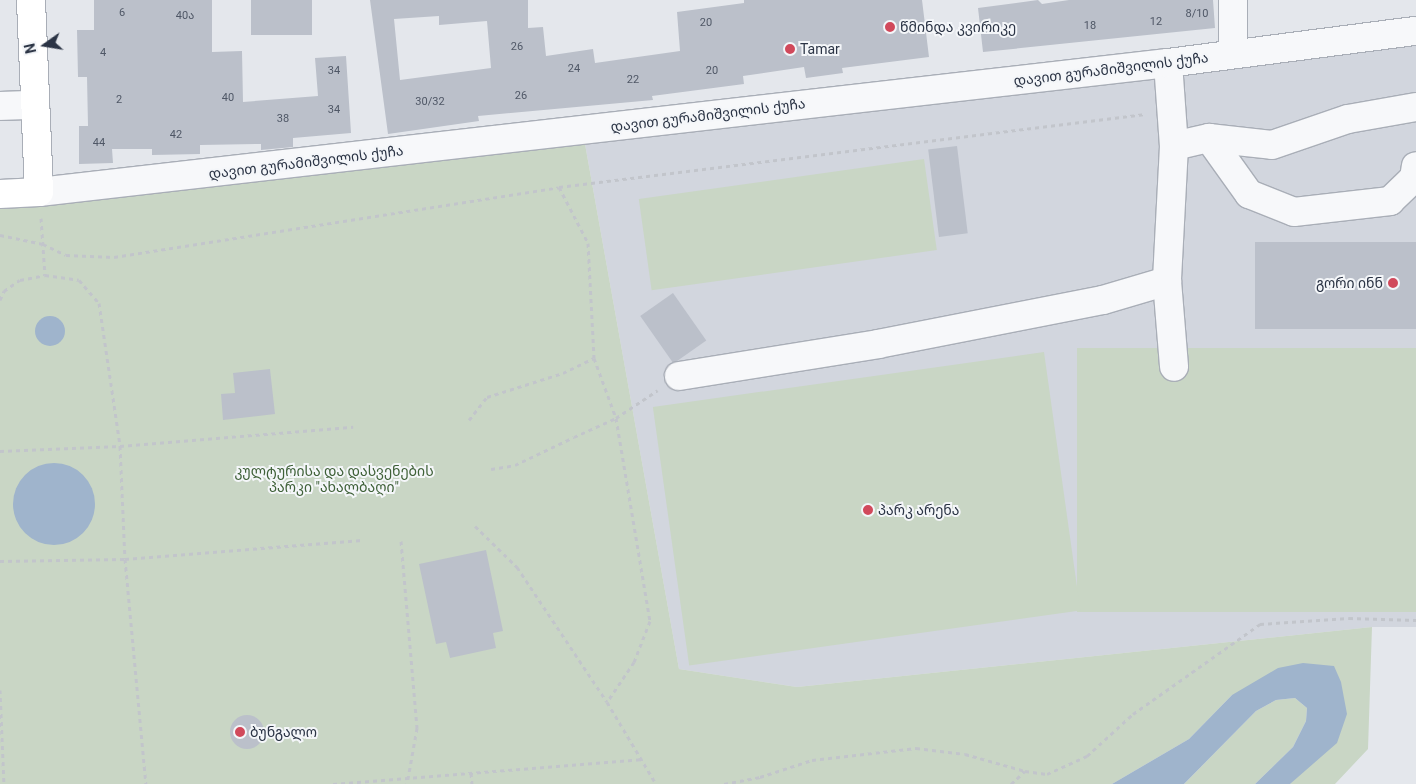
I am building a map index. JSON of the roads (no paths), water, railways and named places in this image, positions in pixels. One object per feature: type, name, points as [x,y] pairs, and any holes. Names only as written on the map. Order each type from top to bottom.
[{"type":"main road","points":[[31,0],[39,192]]},
{"type":"main road","name":"დავით გურამიშვილის ქუჩა","points":[[0,194],[39,192]]},
{"type":"street","points":[[1233,0],[1234,54]]},
{"type":"street","name":"დავით გურამიშვილის ქუჩა","points":[[39,192],[1168,63],[1416,31]]},
{"type":"street","points":[[1168,63],[1173,110],[1174,146],[1167,281],[1174,367]]},
{"type":"street","points":[[0,106],[36,105]]},
{"type":"street","points":[[1174,146],[1209,138],[1272,145],[1348,119],[1416,107]]},
{"type":"street","points":[[1209,138],[1249,194],[1294,212],[1390,201],[1414,178],[1416,166]]},
{"type":"street","points":[[679,376],[898,340],[1102,300],[1167,281]]},
{"type":"water","points":[[50,316],[60,321],[65,331],[60,341],[50,346],[40,341],[35,331],[40,321]]},
{"type":"water","points":[[54,463],[70,466],[83,475],[92,488],[95,504],[92,520],[83,533],[70,542],[54,545],[38,542],[25,533],[16,520],[13,504],[16,488],[25,475],[38,466]]},
{"type":"water","points":[[1303,663],[1334,666],[1341,682],[1347,714],[1337,743],[1290,784],[1255,784],[1293,747],[1306,721],[1307,708],[1295,698],[1276,700],[1256,711],[1184,784],[1112,784],[1189,739],[1232,695],[1278,668]]},
{"type":"place","name":"წმინდა კვირიკე","points":[[890,27]]},
{"type":"place","name":"Tamar","points":[[790,49]]},
{"type":"place","name":"გორი ინნ","points":[[1393,283]]},
{"type":"place","name":"პარკ არენა","points":[[868,510]]},
{"type":"place","name":"ბუნგალო","points":[[240,732]]},
{"type":"park label","name":"კულტურისა და დასვენების პარკი \"ახალბაღი\"","points":[[334,480]]}]
